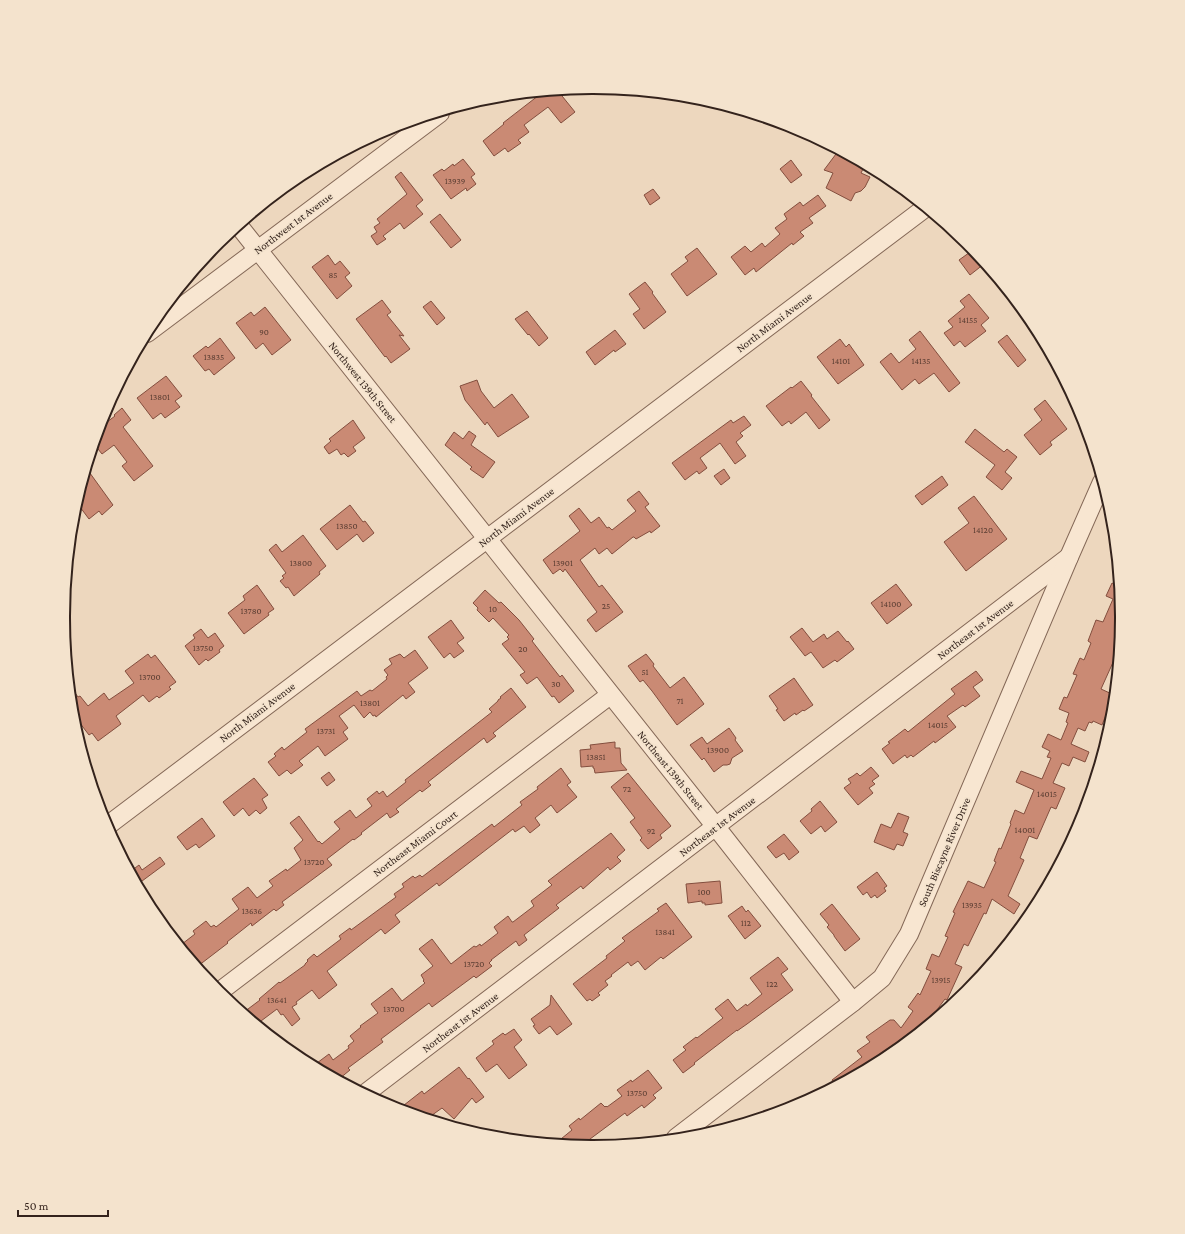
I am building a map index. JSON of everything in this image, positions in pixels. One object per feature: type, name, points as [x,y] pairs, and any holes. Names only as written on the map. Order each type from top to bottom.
[{"type":"street","name":"Northwest 1st Avenue","points":[[162,322],[430,120]]},
{"type":"street","name":"North Miami Avenue","points":[[112,821],[921,211]]},
{"type":"street","name":"Northwest 139th Street","points":[[241,230],[487,538]]},
{"type":"street","name":"South Biscayne River Drive","points":[[686,1130],[882,978],[909,934],[1099,489]]},
{"type":"street","name":"Northeast 139th Street","points":[[487,538],[853,1002]]},
{"type":"street","name":"Northeast 1st Avenue","points":[[371,1090],[1069,557]]},
{"type":"street","name":"Northeast Miami Court","points":[[225,988],[610,695]]},
{"type":"building","points":[[562,96],[575,112],[561,123],[548,107],[524,125],[529,132],[518,140],[521,143],[508,152],[505,148],[494,156],[483,141],[504,124],[503,123],[535,98]]},
{"type":"building","points":[[836,155],[862,170],[861,173],[870,177],[865,187],[861,191],[855,193],[851,201],[826,188],[833,173],[824,170]]},
{"type":"building","points":[[463,159],[475,174],[471,177],[476,184],[467,191],[466,188],[451,199],[433,175],[442,169],[444,171],[453,164],[454,166]]},
{"type":"building","points":[[791,160],[802,175],[791,183],[780,169]]},
{"type":"building","points":[[401,172],[423,200],[416,206],[423,214],[404,229],[400,223],[383,236],[386,239],[377,245],[371,236],[377,232],[374,227],[380,223],[377,219],[407,194],[395,177]]},
{"type":"building","points":[[653,189],[660,198],[650,205],[644,195]]},
{"type":"building","points":[[818,195],[826,206],[809,218],[813,223],[800,232],[804,236],[793,245],[792,243],[756,272],[754,268],[745,275],[731,257],[745,246],[751,252],[762,243],[765,247],[780,234],[775,228],[787,219],[784,214],[800,202],[803,206]]},
{"type":"building","points":[[440,214],[461,240],[451,248],[430,222]]},
{"type":"building","points":[[697,248],[717,274],[687,296],[671,274],[688,261],[685,257]]},
{"type":"building","points":[[968,254],[980,267],[970,275],[959,260]]},
{"type":"building","points":[[328,255],[335,265],[340,261],[350,273],[345,277],[352,286],[337,299],[312,267]]},
{"type":"building","points":[[645,282],[666,312],[644,329],[633,314],[640,309],[629,294]]},
{"type":"building","points":[[969,294],[989,318],[981,325],[986,331],[965,347],[960,341],[954,346],[944,333],[953,327],[948,321],[965,307],[960,301]]},
{"type":"building","points":[[382,300],[391,312],[387,315],[404,336],[399,335],[410,349],[391,363],[356,319]]},
{"type":"building","points":[[431,301],[445,318],[437,325],[423,307]]},
{"type":"building","points":[[265,307],[291,340],[272,355],[263,343],[256,349],[236,323],[251,312],[254,316]]},
{"type":"building","points":[[527,311],[548,338],[539,346],[515,319]]},
{"type":"building","points":[[615,330],[626,344],[615,352],[614,350],[595,365],[586,352]]},
{"type":"building","points":[[920,331],[960,383],[949,392],[934,373],[919,384],[915,379],[902,390],[880,362],[891,353],[899,363],[916,349],[909,340]]},
{"type":"building","points":[[1007,335],[1026,360],[1018,367],[998,342]]},
{"type":"building","points":[[220,338],[235,358],[214,375],[209,369],[205,371],[193,356],[206,346],[208,348]]},
{"type":"building","points":[[840,339],[846,347],[849,344],[864,365],[838,384],[817,357]]},
{"type":"building","points":[[166,376],[182,396],[175,401],[180,407],[165,418],[161,413],[153,419],[137,398]]},
{"type":"building","points":[[477,380],[481,391],[494,408],[512,394],[529,417],[498,437],[487,422],[485,425],[465,400],[460,386]]},
{"type":"building","points":[[801,381],[830,420],[819,429],[806,412],[791,424],[789,421],[782,426],[766,406]]},
{"type":"building","points":[[1045,400],[1067,429],[1050,442],[1052,445],[1040,455],[1024,435],[1042,420],[1034,409]]},
{"type":"building","points":[[122,408],[131,420],[123,427],[153,466],[134,481],[122,466],[127,462],[114,445],[102,454],[98,449],[109,421],[115,416],[114,415]]},
{"type":"building","points":[[744,416],[751,425],[740,433],[743,436],[736,442],[746,456],[735,464],[720,443],[700,458],[707,468],[699,474],[697,471],[685,480],[672,463],[731,420],[733,423]]},
{"type":"building","points":[[353,420],[365,438],[353,447],[356,451],[348,457],[344,453],[341,455],[337,449],[329,454],[324,447],[331,441],[329,439]]},
{"type":"building","points":[[975,429],[1004,452],[1007,449],[1017,457],[1005,472],[1012,478],[1002,490],[986,477],[995,465],[965,442]]},
{"type":"building","points":[[469,431],[476,436],[471,445],[495,462],[483,478],[470,469],[472,467],[445,445],[454,432],[463,439]]},
{"type":"building","points":[[724,469],[730,478],[721,485],[714,476]]},
{"type":"building","points":[[90,474],[113,505],[102,515],[99,511],[89,519],[81,509]]},
{"type":"building","points":[[942,476],[948,485],[922,505],[915,496]]},
{"type":"building","points":[[639,491],[649,504],[645,507],[660,526],[651,533],[650,531],[636,539],[633,537],[612,554],[607,548],[599,554],[595,548],[580,560],[599,587],[602,585],[623,612],[596,632],[587,620],[597,612],[565,569],[563,572],[560,569],[553,574],[543,560],[580,531],[569,516],[579,508],[591,523],[599,517],[607,528],[609,527],[612,530],[636,511],[627,500]]},
{"type":"building","points":[[974,496],[1007,539],[966,571],[944,542],[969,523],[958,508]]},
{"type":"building","points":[[350,505],[374,533],[363,542],[357,534],[337,550],[320,529]]},
{"type":"building","points":[[303,535],[326,566],[319,572],[320,574],[294,596],[288,587],[286,588],[280,581],[284,578],[282,576],[286,573],[269,550],[276,544],[282,552]]},
{"type":"building","points":[[1112,583],[1114,584],[1115,617],[1113,662],[1101,689],[1110,693],[1105,716],[1102,725],[1093,721],[1092,723],[1089,722],[1085,731],[1078,728],[1071,744],[1089,752],[1085,762],[1073,757],[1069,766],[1062,763],[1053,783],[1065,788],[1056,809],[1051,807],[1037,839],[1029,836],[1020,858],[1024,860],[1008,896],[1020,904],[1014,914],[992,899],[986,914],[984,913],[968,946],[964,944],[955,964],[962,967],[947,1000],[945,999],[937,1010],[911,1032],[883,1051],[833,1081],[832,1080],[862,1057],[857,1051],[870,1042],[866,1037],[890,1020],[894,1020],[901,1028],[913,1011],[908,1007],[918,993],[920,995],[931,971],[926,969],[932,954],[939,957],[948,937],[945,936],[955,913],[953,912],[968,881],[984,888],[996,862],[994,861],[999,848],[1001,849],[1015,810],[1024,814],[1034,790],[1016,782],[1021,771],[1042,779],[1051,758],[1047,757],[1050,751],[1042,747],[1048,734],[1061,740],[1068,723],[1066,722],[1069,713],[1059,709],[1064,697],[1067,698],[1077,675],[1073,674],[1080,658],[1084,660],[1091,643],[1088,641],[1096,620],[1103,622],[1113,599],[1106,596]]},
{"type":"building","points":[[896,584],[912,605],[887,624],[871,603]]},
{"type":"building","points":[[257,585],[274,609],[268,613],[269,615],[244,634],[228,613],[245,600],[243,596]]},
{"type":"building","points":[[485,590],[499,603],[501,602],[519,620],[534,639],[532,641],[560,677],[562,675],[574,691],[559,703],[554,696],[552,697],[537,677],[527,684],[520,675],[525,672],[502,644],[509,639],[507,637],[509,635],[493,618],[489,622],[477,610],[478,608],[473,603]]},
{"type":"building","points":[[451,620],[464,638],[457,643],[464,651],[454,658],[450,653],[444,658],[428,637]]},
{"type":"building","points":[[802,628],[813,642],[824,634],[827,639],[838,631],[854,649],[837,662],[835,660],[823,668],[811,652],[805,656],[790,637]]},
{"type":"building","points":[[201,629],[208,638],[215,633],[224,646],[219,650],[220,652],[208,661],[206,659],[199,665],[185,646],[195,638],[193,635]]},
{"type":"building","points":[[415,650],[428,668],[408,683],[415,692],[406,699],[403,695],[376,717],[370,712],[364,718],[354,705],[339,716],[348,728],[343,732],[348,739],[325,756],[318,746],[299,761],[303,765],[291,774],[287,770],[279,776],[268,762],[276,756],[274,754],[282,747],[284,750],[307,732],[305,729],[357,691],[361,696],[370,690],[372,691],[387,679],[386,677],[388,675],[384,670],[392,664],[389,659],[400,654],[404,658]]},
{"type":"building","points":[[148,654],[151,658],[155,655],[176,682],[169,687],[171,689],[159,698],[157,696],[149,702],[143,695],[116,716],[121,724],[98,741],[92,733],[89,735],[81,725],[76,694],[78,697],[80,696],[88,706],[104,693],[109,700],[134,683],[125,671]]},
{"type":"building","points":[[646,654],[654,664],[653,666],[670,688],[684,677],[704,704],[677,725],[643,680],[640,682],[628,666]]},
{"type":"building","points":[[976,671],[983,680],[973,687],[980,696],[965,707],[963,705],[947,716],[956,727],[913,757],[911,755],[907,758],[905,755],[893,764],[882,749],[890,743],[888,742],[905,729],[908,732],[955,694],[951,689]]},
{"type":"building","points":[[794,678],[813,705],[796,715],[795,713],[784,721],[776,710],[778,709],[769,696]]},
{"type":"building","points":[[511,688],[526,707],[493,733],[496,736],[487,743],[484,738],[428,782],[431,785],[422,792],[420,790],[396,809],[399,812],[390,818],[387,813],[361,833],[362,834],[327,859],[332,865],[282,902],[284,905],[276,911],[274,909],[252,926],[251,923],[201,963],[200,962],[184,942],[195,934],[193,931],[206,921],[211,927],[214,925],[216,927],[239,909],[232,899],[248,887],[257,898],[273,886],[269,881],[286,869],[287,871],[301,860],[294,848],[303,840],[290,823],[299,816],[318,842],[319,841],[322,844],[340,829],[334,822],[350,810],[356,818],[372,806],[367,799],[377,791],[379,794],[383,791],[387,797],[406,782],[405,780],[492,712],[489,709],[501,698],[500,697]]},
{"type":"building","points":[[729,728],[743,751],[732,758],[730,764],[723,765],[714,772],[704,758],[702,760],[690,745],[702,737],[707,744]]},
{"type":"building","points":[[615,742],[615,748],[620,748],[621,763],[627,770],[595,773],[593,766],[581,767],[580,750],[591,749],[590,745]]},
{"type":"building","points":[[871,767],[879,776],[872,781],[875,784],[869,788],[873,793],[858,805],[844,788],[851,783],[848,779],[857,773],[860,776]]},
{"type":"building","points":[[561,768],[571,782],[567,785],[577,797],[557,813],[551,805],[535,818],[540,825],[530,833],[524,826],[515,832],[513,829],[439,886],[437,883],[395,915],[400,922],[385,934],[381,929],[327,971],[337,985],[319,999],[312,990],[296,1002],[297,1004],[292,1007],[300,1019],[292,1026],[277,1009],[261,1021],[247,1009],[279,982],[280,983],[305,965],[308,961],[307,960],[314,954],[317,957],[341,939],[339,936],[350,928],[351,930],[396,897],[394,894],[404,887],[402,884],[413,876],[415,878],[420,875],[422,877],[492,824],[494,827],[522,805],[520,802],[538,789],[537,787]]},
{"type":"building","points":[[329,772],[335,780],[327,786],[321,778]]},
{"type":"building","points":[[628,773],[671,826],[660,835],[662,838],[648,849],[640,840],[642,838],[630,822],[635,818],[611,787]]},
{"type":"building","points":[[254,778],[268,795],[262,799],[267,808],[260,814],[256,810],[249,816],[243,808],[234,816],[223,802]]},
{"type":"building","points":[[820,801],[837,822],[825,832],[821,826],[811,834],[800,821],[812,811],[811,809]]},
{"type":"building","points":[[898,813],[909,817],[903,832],[908,834],[903,846],[897,844],[894,850],[874,842],[881,824],[891,828]]},
{"type":"building","points":[[202,818],[215,836],[199,848],[196,844],[187,850],[177,837]]},
{"type":"building","points":[[611,833],[625,850],[617,857],[621,861],[610,870],[608,867],[583,889],[581,886],[556,905],[559,908],[524,935],[527,940],[519,946],[516,941],[491,960],[489,963],[492,966],[476,978],[474,976],[432,1007],[429,1003],[381,1039],[383,1042],[348,1068],[350,1070],[343,1076],[319,1062],[329,1054],[333,1060],[349,1048],[348,1046],[354,1041],[350,1036],[361,1027],[360,1026],[378,1013],[371,1004],[392,988],[402,1001],[425,983],[421,975],[433,966],[419,949],[432,939],[451,964],[474,946],[476,947],[480,944],[481,946],[498,933],[494,927],[508,916],[513,922],[534,906],[531,901],[552,885],[548,881]]},
{"type":"building","points":[[784,834],[799,852],[789,860],[784,853],[776,858],[767,847]]},
{"type":"building","points":[[160,857],[165,864],[142,881],[135,868],[139,865],[142,870]]},
{"type":"building","points":[[877,872],[887,886],[884,888],[886,891],[877,898],[875,895],[871,898],[867,892],[863,895],[857,887]]},
{"type":"building","points":[[720,881],[722,903],[705,905],[702,901],[688,903],[686,884]]},
{"type":"building","points":[[666,903],[692,937],[663,959],[661,957],[645,970],[638,961],[631,966],[628,962],[605,981],[608,985],[598,993],[600,995],[592,1001],[590,999],[587,1001],[573,984],[607,958],[606,956],[625,941],[622,938],[659,911],[657,909]]},
{"type":"building","points":[[832,904],[860,939],[845,951],[827,927],[829,925],[820,914]]},
{"type":"building","points":[[742,906],[746,912],[748,910],[761,926],[745,939],[728,916]]},
{"type":"building","points":[[778,957],[788,969],[781,974],[793,990],[737,1030],[683,1073],[673,1060],[686,1050],[683,1047],[723,1018],[715,1009],[728,999],[737,1011],[746,1004],[747,1006],[762,994],[750,978]]},
{"type":"building","points":[[551,995],[572,1024],[557,1035],[550,1026],[539,1034],[533,1026],[535,1025],[531,1019],[550,1005]]},
{"type":"building","points":[[514,1029],[522,1040],[514,1047],[527,1065],[509,1079],[497,1064],[486,1072],[476,1058],[494,1044],[492,1041],[503,1033],[505,1035]]},
{"type":"building","points":[[459,1067],[484,1097],[476,1103],[472,1098],[454,1119],[442,1108],[433,1114],[405,1104],[422,1091],[424,1094]]},
{"type":"building","points":[[648,1070],[662,1088],[653,1095],[656,1098],[644,1108],[642,1105],[627,1116],[625,1113],[589,1140],[562,1138],[572,1130],[569,1126],[579,1118],[580,1120],[601,1103],[607,1107],[622,1096],[617,1090],[631,1080],[632,1082]]}]
